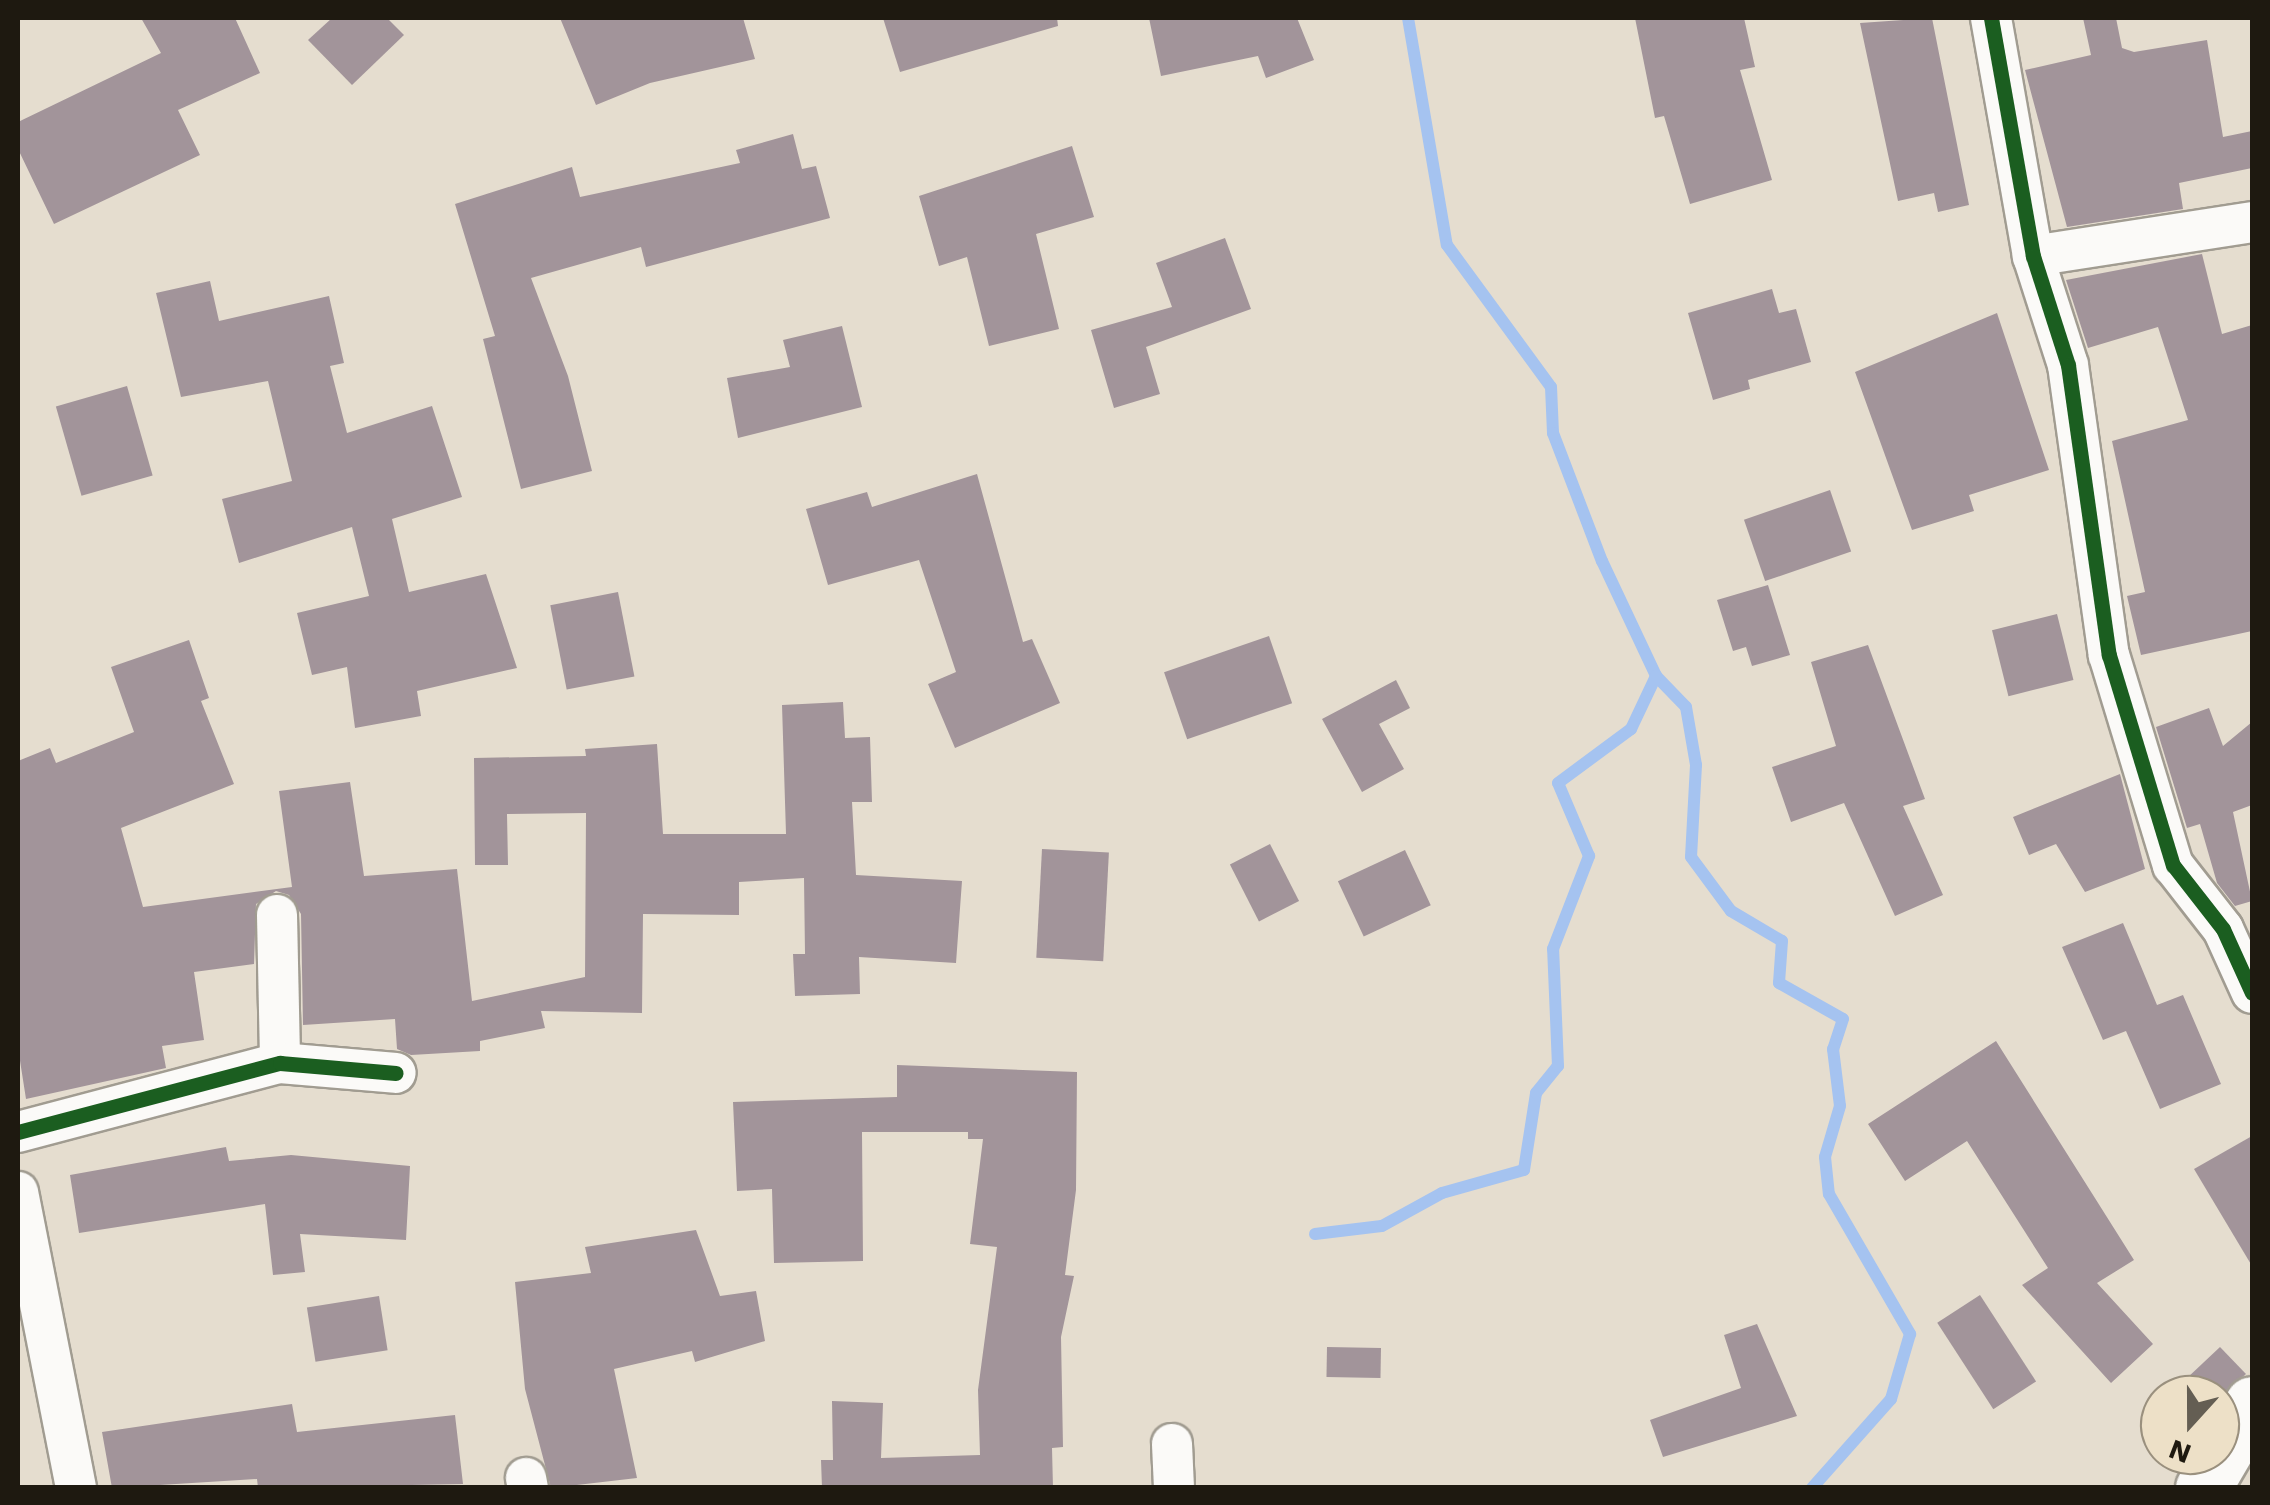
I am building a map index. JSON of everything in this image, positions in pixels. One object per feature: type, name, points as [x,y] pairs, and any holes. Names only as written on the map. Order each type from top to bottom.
[{"type":"street","points":[[1991,18],[2033,256],[2068,366],[2109,655],[2173,864],[2223,929],[2252,993]]},
{"type":"street","points":[[2033,256],[2252,222]]},
{"type":"street","points":[[277,916],[280,1062]]},
{"type":"street","points":[[18,1132],[280,1062],[396,1073]]},
{"type":"street","points":[[18,1192],[76,1488]]},
{"type":"street","points":[[2203,1488],[2252,1404]]},
{"type":"street","points":[[1172,1444],[1174,1488]]},
{"type":"building","points":[[141,18],[235,18],[260,73],[178,110],[200,155],[54,224],[18,149],[18,122],[161,53]]},
{"type":"building","points":[[332,18],[387,18],[404,35],[352,85],[308,40]]},
{"type":"building","points":[[560,18],[743,18],[755,59],[650,83],[596,105]]},
{"type":"building","points":[[883,18],[1057,18],[1058,26],[900,72]]},
{"type":"building","points":[[1149,18],[1297,18],[1314,60],[1266,78],[1258,56],[1161,76]]},
{"type":"building","points":[[1635,18],[1744,18],[1755,67],[1740,70],[1772,180],[1690,204],[1664,116],[1655,118]]},
{"type":"building","points":[[1932,18],[1969,205],[1938,212],[1934,193],[1898,201],[1860,23]]},
{"type":"building","points":[[2083,18],[2116,18],[2122,48],[2134,52],[2207,40],[2223,137],[2252,131],[2252,168],[2179,183],[2183,209],[2067,227],[2025,70],[2091,55]]},
{"type":"building","points":[[793,134],[802,169],[816,166],[830,218],[646,267],[641,247],[531,278],[568,376],[592,471],[521,489],[483,339],[495,336],[455,204],[572,167],[580,197],[740,163],[736,150]]},
{"type":"building","points":[[1072,146],[1094,217],[1036,234],[1059,329],[989,346],[967,257],[939,266],[919,196]]},
{"type":"building","points":[[1225,238],[1251,309],[1146,347],[1160,394],[1114,408],[1091,330],[1172,307],[1156,263]]},
{"type":"building","points":[[2202,254],[2222,334],[2252,325],[2252,631],[2141,655],[2127,596],[2145,592],[2112,441],[2188,420],[2158,327],[2088,348],[2066,280]]},
{"type":"building","points":[[210,281],[219,321],[329,296],[344,363],[330,366],[347,433],[432,406],[462,497],[392,519],[409,592],[486,574],[517,668],[417,691],[421,716],[355,728],[347,667],[312,675],[297,613],[369,596],[352,527],[239,563],[222,499],[292,481],[268,381],[181,397],[156,293]]},
{"type":"building","points":[[1772,289],[1779,313],[1796,309],[1811,362],[1748,380],[1750,389],[1713,400],[1688,313]]},
{"type":"building","points":[[1997,313],[2049,470],[1969,495],[1974,511],[1912,530],[1855,372]]},
{"type":"building","points":[[842,326],[862,407],[738,438],[727,378],[790,367],[783,340]]},
{"type":"building","points":[[127,386],[153,475],[82,496],[56,406]]},
{"type":"building","points":[[977,474],[1023,642],[1032,639],[1060,703],[955,748],[928,684],[956,672],[919,560],[828,585],[806,509],[867,492],[872,507]]},
{"type":"building","points":[[1830,490],[1851,551],[1765,581],[1744,520]]},
{"type":"building","points":[[1768,585],[1790,655],[1752,666],[1746,647],[1733,651],[1717,600]]},
{"type":"building","points":[[618,592],[634,676],[567,690],[550,605]]},
{"type":"building","points":[[2057,614],[2073,680],[2008,696],[1992,630]]},
{"type":"building","points":[[1269,636],[1292,703],[1187,739],[1164,672]]},
{"type":"building","points":[[189,640],[209,698],[201,701],[234,784],[121,828],[143,907],[292,887],[279,791],[350,782],[364,876],[457,869],[472,1001],[585,977],[586,813],[507,814],[508,865],[475,865],[474,758],[586,756],[585,749],[657,744],[663,834],[786,834],[782,705],[843,702],[845,738],[870,737],[872,802],[852,802],[856,875],[962,881],[956,963],[859,957],[860,994],[795,996],[793,954],[805,954],[804,878],[739,882],[739,915],[643,914],[642,1013],[541,1011],[545,1028],[480,1041],[480,1051],[411,1055],[397,1049],[395,1019],[303,1025],[301,914],[289,895],[276,891],[256,904],[254,964],[194,972],[204,1040],[162,1046],[166,1068],[26,1099],[18,1048],[18,761],[50,748],[56,763],[134,732],[111,667]]},
{"type":"building","points":[[1868,645],[1925,799],[1903,806],[1943,895],[1895,916],[1844,803],[1791,822],[1772,767],[1836,746],[1811,662]]},
{"type":"building","points":[[1396,680],[1410,708],[1379,724],[1404,769],[1362,792],[1322,719]]},
{"type":"building","points":[[2209,708],[2223,746],[2252,722],[2252,805],[2233,812],[2252,901],[2235,906],[2217,883],[2200,824],[2187,828],[2156,727]]},
{"type":"building","points":[[2120,774],[2145,869],[2085,892],[2056,844],[2029,855],[2013,817]]},
{"type":"building","points":[[1270,844],[1299,901],[1259,921],[1230,864]]},
{"type":"building","points":[[1042,849],[1109,853],[1103,961],[1036,958]]},
{"type":"building","points":[[1405,850],[1431,905],[1364,937],[1338,881]]},
{"type":"building","points":[[2123,923],[2157,1005],[2183,995],[2221,1084],[2160,1109],[2126,1031],[2103,1040],[2062,947]]},
{"type":"building","points":[[1996,1041],[2134,1260],[2097,1283],[2153,1344],[2111,1383],[2022,1285],[2048,1268],[1967,1141],[1905,1181],[1868,1124]]},
{"type":"building","points":[[897,1065],[1077,1072],[1076,1190],[1065,1275],[1074,1276],[1061,1337],[1063,1447],[1052,1448],[1053,1488],[822,1488],[821,1460],[833,1460],[832,1401],[883,1403],[881,1458],[980,1455],[978,1390],[997,1247],[970,1244],[983,1139],[968,1139],[968,1132],[862,1132],[863,1261],[774,1263],[772,1189],[737,1191],[733,1102],[897,1097]]},
{"type":"building","points":[[2252,1136],[2252,1266],[2194,1169]]},
{"type":"building","points":[[226,1147],[229,1161],[291,1155],[410,1166],[406,1240],[300,1234],[305,1272],[273,1275],[265,1204],[79,1233],[70,1175]]},
{"type":"building","points":[[696,1230],[720,1296],[756,1291],[765,1341],[695,1362],[692,1351],[614,1369],[637,1478],[551,1488],[525,1389],[515,1282],[591,1273],[585,1247]]},
{"type":"building","points":[[1980,1295],[2036,1381],[1993,1409],[1937,1323]]},
{"type":"building","points":[[379,1296],[388,1350],[316,1362],[307,1307]]},
{"type":"building","points":[[1757,1324],[1797,1416],[1663,1457],[1650,1420],[1741,1388],[1724,1335]]},
{"type":"building","points":[[1327,1347],[1381,1348],[1380,1378],[1326,1377]]},
{"type":"building","points":[[2220,1347],[2246,1374],[2240,1379],[2240,1375],[2190,1375]]},
{"type":"building","points":[[292,1404],[297,1432],[455,1415],[463,1484],[258,1488],[257,1479],[112,1488],[102,1432]]},
{"type":"waterway","points":[[1408,18],[1447,245],[1551,387],[1553,433],[1602,561],[1656,676],[1686,707],[1696,765],[1691,857],[1731,911],[1782,941],[1779,983],[1843,1019],[1833,1049],[1840,1106],[1825,1157],[1829,1194],[1910,1334],[1891,1399],[1812,1488]]},
{"type":"waterway","points":[[1315,1234],[1382,1226],[1442,1193],[1524,1170],[1536,1093],[1558,1066],[1553,949],[1589,856],[1558,783],[1631,729],[1656,676]]},
{"type":"cycle path","points":[[1991,18],[2033,256],[2068,365],[2109,655],[2173,865],[2223,929],[2252,993]]},
{"type":"cycle path","points":[[18,1132],[280,1063],[396,1073]]}]
